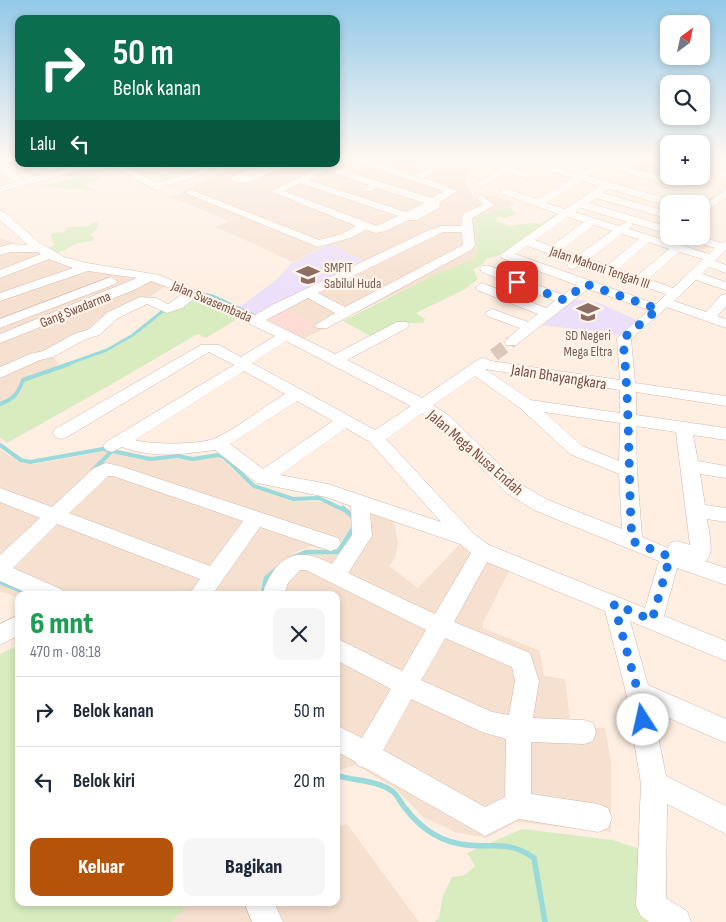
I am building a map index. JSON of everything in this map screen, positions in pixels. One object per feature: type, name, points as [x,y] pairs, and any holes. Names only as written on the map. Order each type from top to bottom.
[{"type":"street","points":[[213,202],[318,244],[346,236],[365,226]]},
{"type":"street","points":[[302,202],[380,230],[406,216]]},
{"type":"street","points":[[322,210],[339,202]]},
{"type":"street","points":[[365,202],[414,218],[435,202]]},
{"type":"street","points":[[416,202],[427,207]]},
{"type":"street","points":[[296,394],[218,444],[168,450],[116,444],[243,364],[291,337],[319,326],[467,248],[469,245],[467,216],[490,205],[486,202]]},
{"type":"street","points":[[534,202],[676,247],[719,252]]},
{"type":"street","points":[[584,202],[506,255],[586,284],[668,302],[726,324]]},
{"type":"street","points":[[623,202],[660,213]]},
{"type":"street","points":[[581,204],[660,228]]},
{"type":"street","points":[[560,274],[620,230],[654,211]]},
{"type":"street","name":"Jalan Swasembada","points":[[0,214],[6,227],[60,260],[87,266],[119,277],[149,277],[162,280],[257,320],[336,360],[426,402]]},
{"type":"street","points":[[552,250],[593,222]]},
{"type":"street","points":[[257,320],[277,308],[433,232],[442,229],[467,229]]},
{"type":"street","points":[[609,270],[648,238]]},
{"type":"street","name":"Jalan Mahoni Tengah III","points":[[525,241],[640,280],[668,302]]},
{"type":"street","points":[[705,245],[719,252],[726,269]]},
{"type":"street","points":[[640,280],[676,247]]},
{"type":"street","points":[[0,251],[11,248],[46,252]]},
{"type":"street","points":[[0,274],[46,252]]},
{"type":"street","points":[[684,428],[696,511],[701,554],[699,555],[631,537],[628,471],[628,386],[624,338],[668,302],[719,252]]},
{"type":"street","points":[[0,297],[87,266]]},
{"type":"street","points":[[486,270],[564,300]]},
{"type":"street","points":[[694,275],[726,286]]},
{"type":"street","points":[[0,324],[119,277]]},
{"type":"street","name":"Gang Swadarma","points":[[0,339],[129,287],[149,277]]},
{"type":"street","points":[[511,342],[586,284]]},
{"type":"street","points":[[482,287],[547,314]]},
{"type":"street","points":[[0,373],[35,357],[48,354],[78,337],[96,332],[113,315],[145,300],[151,300],[167,309],[193,293]]},
{"type":"street","points":[[308,293],[345,312]]},
{"type":"street","points":[[708,318],[726,298]]},
{"type":"street","points":[[492,313],[529,327]]},
{"type":"street","points":[[336,360],[402,325]]},
{"type":"street","points":[[62,433],[206,348],[214,348],[376,438],[475,553]]},
{"type":"street","points":[[376,438],[483,363],[576,450],[628,471]]},
{"type":"street","name":"Jalan Bhayangkara","points":[[483,363],[726,401]]},
{"type":"street","name":"Jalan Mega Nusa Endah","points":[[426,402],[514,489],[541,505],[631,537],[670,557],[726,577]]},
{"type":"street","points":[[526,404],[726,434]]},
{"type":"street","points":[[263,478],[345,421]]},
{"type":"street","points":[[218,444],[263,478],[302,484],[360,502],[475,553],[614,604],[726,651]]},
{"type":"street","points":[[690,466],[726,472]]},
{"type":"street","points":[[45,591],[0,570],[100,472],[106,469],[114,470],[331,543]]},
{"type":"street","points":[[0,494],[214,576]]},
{"type":"street","points":[[335,576],[362,536],[360,502]]},
{"type":"street","points":[[696,511],[726,515]]},
{"type":"street","points":[[203,591],[256,518]]},
{"type":"street","points":[[366,756],[440,626],[475,553]]},
{"type":"street","points":[[652,620],[670,557]]},
{"type":"street","points":[[274,591],[276,583],[282,574],[297,562],[306,562],[440,626],[522,660],[527,681],[519,729],[518,805]]},
{"type":"street","points":[[614,604],[638,692],[654,784],[651,906],[676,922]]},
{"type":"street","points":[[0,635],[15,626]]},
{"type":"street","points":[[340,650],[406,685],[491,724],[519,729],[584,732]]},
{"type":"street","points":[[638,692],[726,731]]},
{"type":"street","points":[[340,740],[485,822],[518,805],[598,818]]},
{"type":"street","points":[[654,784],[726,820]]},
{"type":"street","points":[[260,906],[268,922]]},
{"type":"shaded area","points":[[183,202],[511,202],[516,204],[474,217],[477,254],[471,260],[432,276],[303,339],[260,315],[363,260],[328,244],[293,262],[216,227],[229,221]]},
{"type":"shaded area","points":[[0,238],[39,252],[169,284],[137,305],[52,353],[61,370],[13,401],[0,404]]},
{"type":"shaded area","name":"SMPIT Sabilul Huda","points":[[329,244],[363,260],[256,317],[235,308],[275,281],[292,263]]},
{"type":"shaded area","name":"SD Negeri Mega Eltra","points":[[571,299],[599,303],[639,321],[627,334],[619,335],[542,325]]},
{"type":"shaded area","points":[[287,309],[316,325],[297,335],[268,318]]},
{"type":"shaded area","points":[[0,450],[23,463],[35,464],[106,451],[167,459],[202,459],[215,456],[225,461],[250,484],[274,495],[290,501],[324,502],[351,510],[351,528],[335,550],[310,547],[296,552],[273,570],[263,581],[259,591],[15,591],[15,597],[0,591]]},
{"type":"shaded area","points":[[355,504],[393,517],[398,543],[395,558],[389,566],[418,588],[462,542],[510,569],[483,623],[483,628],[540,651],[544,676],[565,679],[571,726],[605,728],[611,763],[611,832],[516,822],[487,838],[455,832],[423,817],[396,789],[356,765],[340,770],[340,591],[265,591],[265,589],[267,580],[299,554],[308,551],[339,553],[354,529]]},
{"type":"shaded area","points":[[347,824],[419,922],[171,922],[182,910],[180,906],[340,906],[340,826]]},
{"type":"green space","points":[[509,207],[517,214],[506,218],[498,216],[495,221],[511,226],[531,223],[540,224],[559,212],[563,213],[503,254],[486,259],[482,265],[473,269],[478,279],[465,289],[416,313],[425,319],[423,323],[400,323],[372,337],[343,321],[432,276],[471,260],[477,254],[474,217]]},
{"type":"green space","points":[[93,222],[98,223],[98,225],[97,229],[90,235],[94,238],[93,241],[78,243],[59,253],[48,248],[54,245],[51,237],[52,233],[64,232],[68,227],[88,226]]},
{"type":"green space","points":[[192,295],[242,316],[206,338],[198,334],[194,336],[7,443],[0,437],[0,404],[19,396],[25,380],[109,351],[136,335],[160,313],[173,308]]},
{"type":"green space","points":[[15,647],[15,906],[181,906],[183,910],[171,922],[0,922],[0,654]]},
{"type":"green space","points":[[522,829],[613,840],[643,850],[653,922],[435,922],[439,917],[443,896],[452,877],[465,875],[475,866],[467,853]]},
{"type":"waterway","points":[[194,292],[213,296],[254,315]]},
{"type":"waterway","points":[[65,365],[107,350],[133,335],[164,310]]},
{"type":"waterway","points":[[0,404],[15,395],[23,380],[69,364]]},
{"type":"waterway","points":[[0,445],[21,460],[30,462],[103,449],[150,459],[178,456],[193,459],[218,455],[224,457],[254,486],[293,499],[319,498],[344,510]]},
{"type":"waterway","points":[[93,470],[112,451]]},
{"type":"waterway","points":[[343,508],[353,517]]},
{"type":"waterway","points":[[289,559],[306,552],[338,552],[354,527]]},
{"type":"waterway","points":[[263,591],[266,578],[278,568]]},
{"type":"waterway","points":[[0,582],[21,591]]},
{"type":"waterway","points":[[340,776],[386,787],[396,795],[416,821],[441,838],[467,845],[505,846],[514,848],[534,858],[545,922]]},
{"type":"tunnel","points":[[494,355],[511,342]]},
{"type":"place","name":"SMPIT Sabilul Huda","points":[[308,275]]},
{"type":"place","name":"SD Negeri Mega Eltra","points":[[588,312]]},
{"type":"route","points":[[517,282],[564,300],[586,284],[658,309],[626,336],[623,341],[628,386],[628,471],[632,541],[670,557],[652,620],[614,604],[638,692],[643,720]]}]
